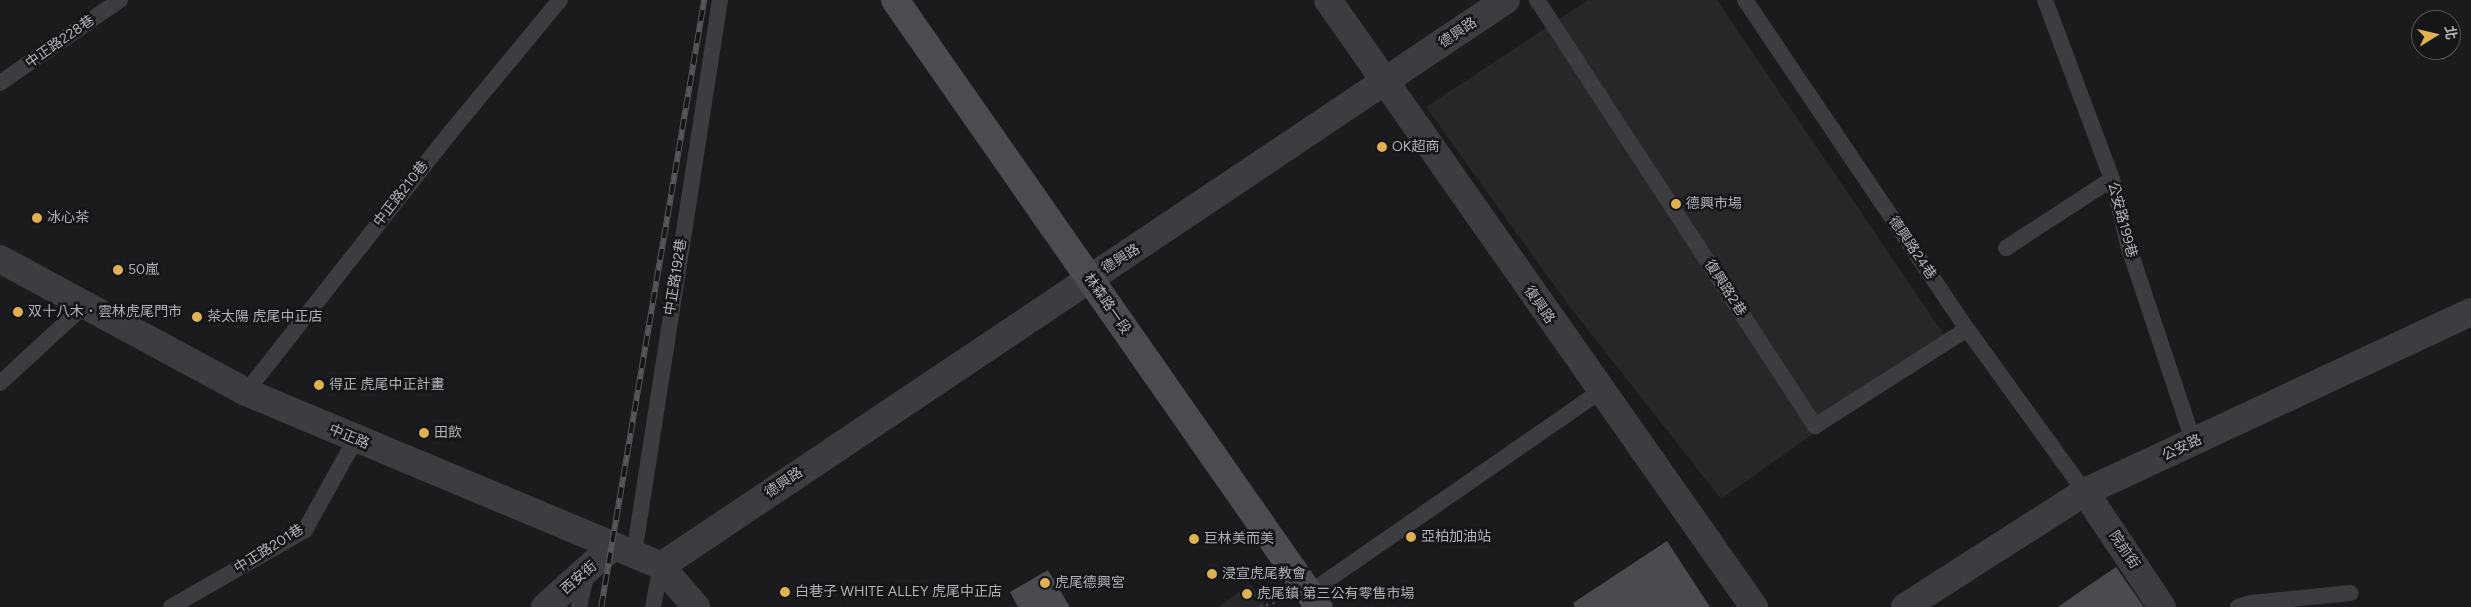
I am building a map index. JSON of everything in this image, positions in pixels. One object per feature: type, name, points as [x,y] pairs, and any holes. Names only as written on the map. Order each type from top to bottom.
[{"type":"main road","name":"林森路一段","points":[[896,0],[1314,600]]},
{"type":"street","name":"復興路","points":[[1328,0],[1384,83],[1754,607]]},
{"type":"street","name":"德興路","points":[[661,566],[1506,0]]},
{"type":"street","name":"中正路","points":[[0,258],[87,303],[246,392],[355,440],[661,566],[696,607]]},
{"type":"street","name":"公安路","points":[[1904,607],[2085,492],[2194,443],[2471,312]]},
{"type":"street","name":"院前街","points":[[2085,492],[2162,607]]},
{"type":"street","name":"西安街","points":[[544,607],[587,572],[623,550]]},
{"type":"lane","name":"中正路228巷","points":[[0,83],[120,0]]},
{"type":"lane","name":"中正路210巷","points":[[246,392],[449,134],[560,0]]},
{"type":"lane","name":"中正路192巷","points":[[623,550],[720,0]]},
{"type":"lane","name":"復興路2巷","points":[[1537,0],[1815,426],[1967,329]]},
{"type":"lane","name":"德興路24巷","points":[[1745,0],[1967,329],[2085,492]]},
{"type":"lane","name":"公安路199巷","points":[[2045,0],[2112,179],[2129,248],[2194,443]]},
{"type":"lane","points":[[2006,248],[2112,179]]},
{"type":"lane","points":[[0,383],[87,303]]},
{"type":"lane","points":[[1314,600],[1601,392]]},
{"type":"lane","name":"中正路201巷","points":[[171,607],[305,530],[355,440]]},
{"type":"lane","points":[[653,607],[661,566]]},
{"type":"lane","points":[[578,607],[587,572]]},
{"type":"lane","points":[[2238,607],[2251,603],[2351,593]]},
{"type":"shaded area","name":"德興市場","points":[[1588,0],[1717,0],[1947,339],[1721,499],[1566,302],[1426,107]]},
{"type":"shaded area","name":"虎尾鎮 第三公有零售市場","points":[[1250,584],[1267,607],[1218,607]]},
{"type":"building","points":[[1667,541],[1710,607],[1575,607],[1573,603]]},
{"type":"building","points":[[2116,567],[2144,607],[2058,607],[2088,586]]},
{"type":"building","points":[[1048,570],[1070,607],[1018,607],[1010,592]]},
{"type":"railway","points":[[601,607],[704,0]]},
{"type":"place","name":"OK超商","points":[[1382,147]]},
{"type":"place","name":"德興市場","points":[[1676,204]]},
{"type":"place","name":"冰心茶","points":[[37,218]]},
{"type":"place","name":"50嵐","points":[[118,270]]},
{"type":"place","name":"双十八木．雲林虎尾門市","points":[[18,312]]},
{"type":"place","name":"茶太陽 虎尾中正店","points":[[197,317]]},
{"type":"place","name":"得正 虎尾中正計畫","points":[[319,385]]},
{"type":"place","name":"田飲","points":[[424,433]]},
{"type":"place","name":"亞柏加油站","points":[[1411,537]]},
{"type":"place","name":"巨林美而美","points":[[1194,539]]},
{"type":"place","name":"浸宣虎尾教會","points":[[1212,574]]},
{"type":"place","name":"虎尾德興宮","points":[[1045,583]]},
{"type":"place","name":"白巷子 WHITE ALLEY 虎尾中正店","points":[[785,592]]},
{"type":"place","name":"虎尾鎮 第三公有零售市場","points":[[1247,594]]}]
